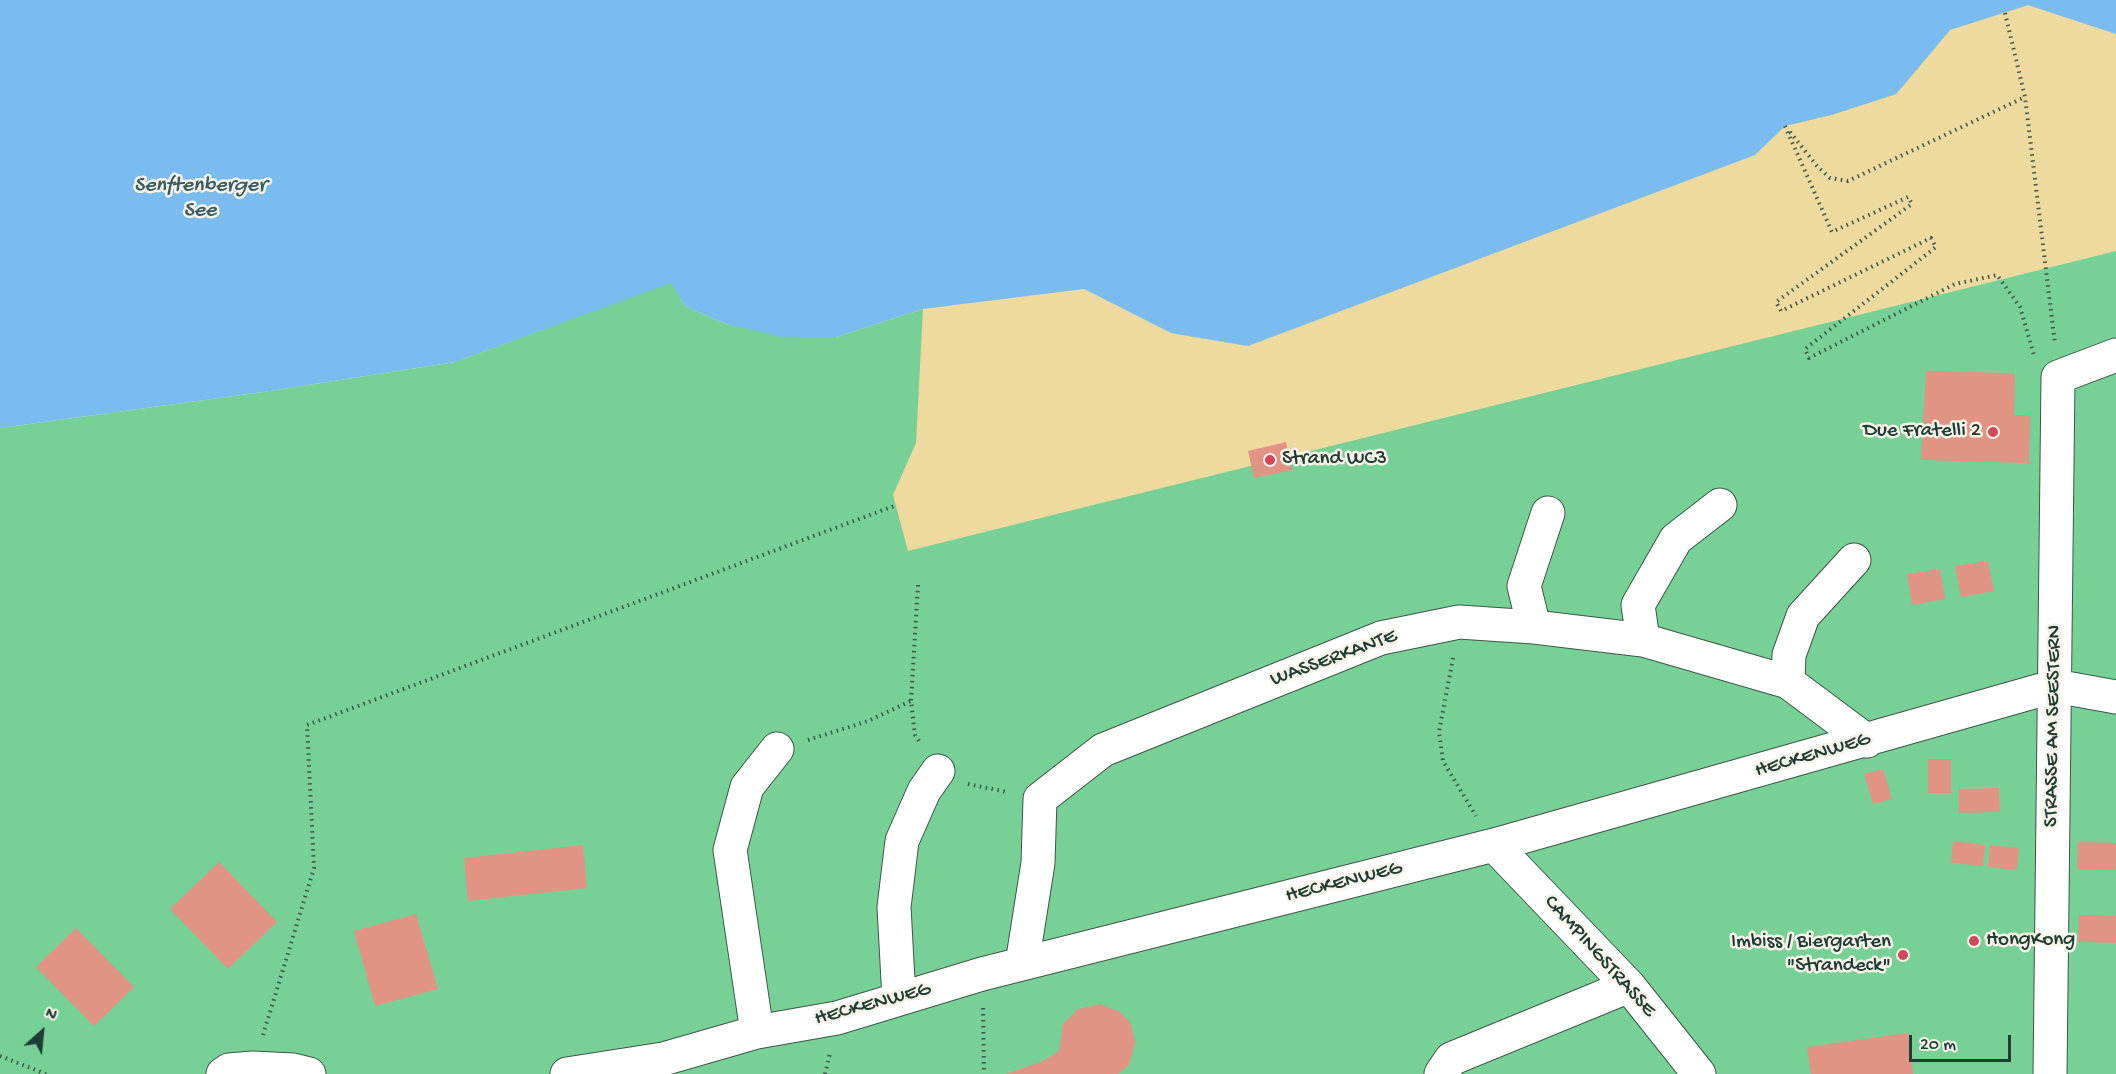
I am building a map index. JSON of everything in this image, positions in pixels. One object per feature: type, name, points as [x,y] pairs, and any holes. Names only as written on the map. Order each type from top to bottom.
[{"type":"street","points":[[2047,368],[2116,355]]},
{"type":"street","name":"STRASSE AM SEESTERN","points":[[2047,368],[2055,686],[2050,1074]]},
{"type":"street","points":[[1643,640],[1638,605],[1676,539],[1720,505]]},
{"type":"street","points":[[1534,627],[1524,586],[1548,513]]},
{"type":"street","points":[[1788,682],[1789,655],[1803,616],[1854,560]]},
{"type":"street","name":"WASSERKANTE","points":[[1022,964],[1038,863],[1040,799],[1103,750],[1381,638],[1459,622],[1534,627],[1643,640],[1788,682],[1867,741]]},
{"type":"street","name":"HECKENWEG","points":[[567,1074],[658,1066],[758,1032],[837,1018],[982,974],[1494,845],[2055,686],[2116,697]]},
{"type":"street","points":[[758,1032],[730,850],[747,787],[777,749]]},
{"type":"street","points":[[898,999],[894,907],[902,841],[924,791],[938,771]]},
{"type":"street","name":"CAMPINGSTRASSE","points":[[1494,845],[1629,986],[1699,1074]]},
{"type":"street","points":[[1441,1074],[1451,1059],[1629,986]]},
{"type":"street","points":[[238,1071],[293,1070],[309,1074]]},
{"type":"path","points":[[2005,13],[2025,97],[2047,368]]},
{"type":"path","points":[[2025,97],[1848,181],[1830,178],[1817,166],[1785,126],[1832,232],[1908,196],[1912,204],[1776,303],[1781,311],[1931,238],[1936,247],[1805,349],[1809,358],[1955,284],[1997,275],[2019,307],[2047,368]]},
{"type":"path","points":[[238,1071],[314,868],[307,725],[894,506]]},
{"type":"path","points":[[777,749],[868,721],[911,701],[918,585]]},
{"type":"path","points":[[1459,622],[1439,732],[1443,761],[1494,845]]},
{"type":"path","points":[[982,974],[984,1074]]},
{"type":"path","points":[[0,1056],[46,1074]]},
{"type":"green space","points":[[2028,5],[2116,34],[2116,1074],[0,1074],[0,428],[263,392],[455,362],[671,282],[686,307],[726,324],[836,337],[923,309],[1171,333],[1248,346],[1755,155],[1785,126],[1831,115],[1950,30]]},
{"type":"sand","points":[[2028,5],[2116,34],[2116,251],[908,551],[893,495],[916,443],[923,309],[1084,289],[1171,333],[1248,346],[1755,155],[1785,126],[1831,115],[1896,94],[1950,30]]},
{"type":"water","name":"Senftenberger See","points":[[0,0],[2116,0],[2116,34],[2028,5],[1950,30],[1896,94],[1831,115],[1785,126],[1755,155],[1248,346],[1171,333],[1084,289],[923,309],[836,337],[787,338],[726,324],[686,307],[671,283],[455,362],[263,392],[0,428]]},
{"type":"building","points":[[1926,371],[2015,373],[2014,415],[2030,415],[2029,463],[1921,460]]},
{"type":"building","name":"Strand WC3","points":[[1286,442],[1292,470],[1254,478],[1248,451]]},
{"type":"building","points":[[1988,561],[1994,591],[1961,597],[1955,566]]},
{"type":"building","points":[[1940,569],[1945,599],[1912,605],[1907,574]]},
{"type":"building","points":[[1928,759],[1951,759],[1951,793],[1928,793]]},
{"type":"building","points":[[1883,769],[1892,799],[1873,804],[1864,774]]},
{"type":"building","points":[[1999,788],[2000,812],[1959,813],[1959,789]]},
{"type":"building","points":[[1953,841],[1985,845],[1983,866],[1951,863]]},
{"type":"building","points":[[2078,842],[2116,843],[2116,870],[2077,869]]},
{"type":"building","points":[[583,845],[587,888],[468,901],[464,858]]},
{"type":"building","points":[[1990,845],[2019,848],[2017,870],[1988,867]]},
{"type":"building","points":[[219,862],[277,922],[228,969],[170,909]]},
{"type":"building","points":[[416,914],[438,989],[375,1006],[354,931]]},
{"type":"building","points":[[2079,915],[2116,916],[2116,943],[2078,942]]},
{"type":"building","points":[[76,928],[134,987],[94,1026],[36,967]]},
{"type":"building","points":[[1100,1004],[1120,1012],[1131,1024],[1135,1043],[1129,1065],[1118,1074],[1006,1074],[1043,1061],[1059,1051],[1063,1024],[1078,1009]]},
{"type":"building","points":[[1908,1033],[1913,1074],[1811,1074],[1807,1047]]},
{"type":"place","name":"Due Fratelli 2","points":[[1993,432]]},
{"type":"place","name":"Strand WC3","points":[[1270,460]]},
{"type":"place","name":"HongKong","points":[[1974,941]]},
{"type":"place","name":"Imbiss / Biergarten \"Strandeck\"","points":[[1903,955]]}]
